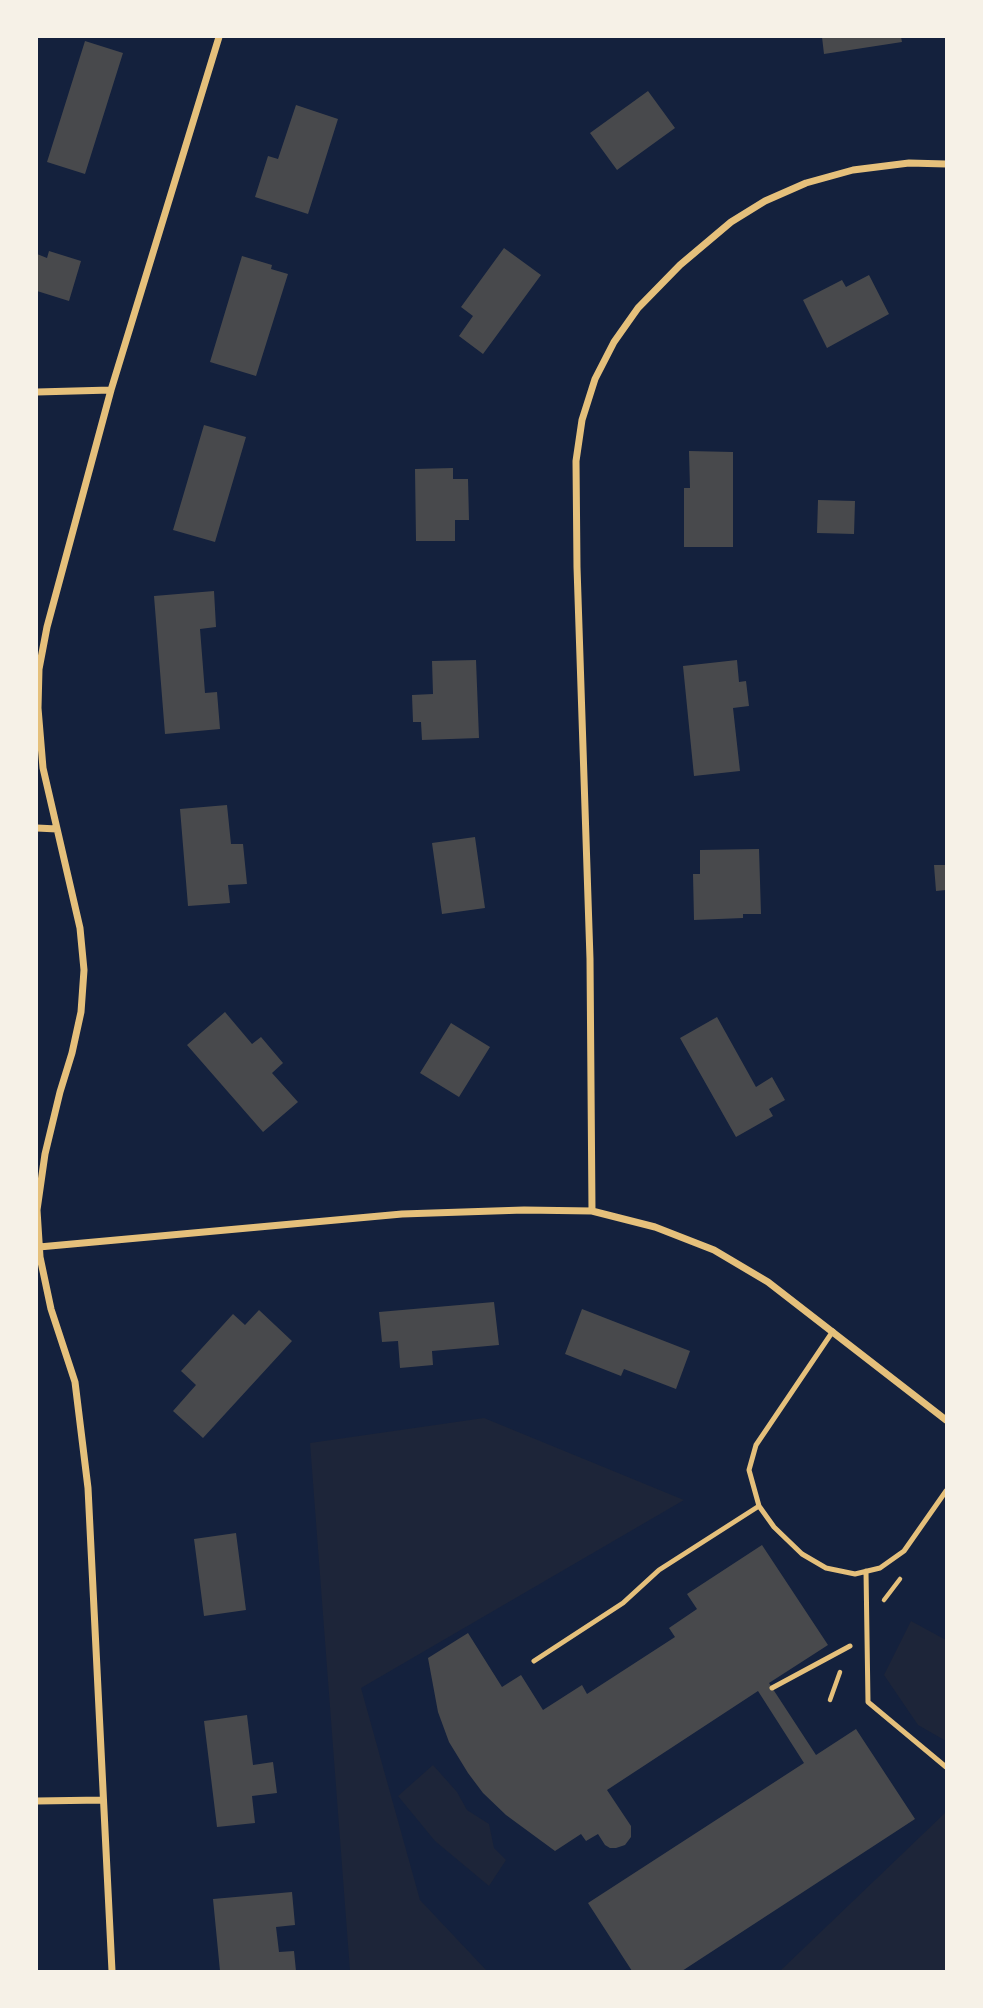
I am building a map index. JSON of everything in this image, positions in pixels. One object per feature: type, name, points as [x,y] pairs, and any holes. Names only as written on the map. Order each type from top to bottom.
[{"type":"street","points":[[112,1971],[88,1488],[75,1382],[51,1309],[39,1247],[37,1210],[45,1154],[81,1012],[83,970],[80,928],[43,768],[38,708],[39,669],[47,627],[111,390],[219,37]]},
{"type":"street","points":[[592,1211],[590,959],[576,461],[582,420],[595,379],[614,342],[638,308],[680,265],[731,222],[765,201],[806,183],[853,170],[909,163],[946,164]]},
{"type":"street","points":[[37,392],[111,390]]},
{"type":"street","points":[[37,828],[57,829]]},
{"type":"street","points":[[39,1247],[402,1214],[592,1211],[655,1227],[714,1250],[768,1282],[946,1420]]},
{"type":"street","points":[[37,1801],[103,1800]]},
{"type":"lane","points":[[833,1331],[756,1444],[749,1470],[759,1506],[774,1527],[802,1554],[827,1568],[855,1574],[880,1568],[904,1551],[946,1491]]},
{"type":"lane","points":[[534,1661],[623,1603],[659,1570],[759,1506]]},
{"type":"lane","points":[[866,1572],[868,1702],[946,1767]]},
{"type":"lane","points":[[772,1688],[850,1646]]},
{"type":"path","points":[[882,1603],[906,1570]]},
{"type":"path","points":[[830,1700],[838,1676]]},
{"type":"shaded area","points":[[484,1418],[684,1500],[361,1688],[420,1900],[487,1971],[350,1971],[310,1443]]},
{"type":"shaded area","points":[[911,1621],[946,1640],[946,1741],[918,1725],[884,1675]]},
{"type":"shaded area","points":[[433,1765],[457,1792],[467,1810],[489,1824],[494,1848],[506,1860],[489,1886],[435,1841],[398,1796]]},
{"type":"shaded area","points":[[946,1812],[946,1971],[780,1971]]},
{"type":"building","points":[[822,37],[901,37],[902,42],[824,54]]},
{"type":"building","points":[[85,41],[123,53],[85,174],[47,162]]},
{"type":"building","points":[[648,91],[675,128],[617,170],[590,133]]},
{"type":"building","points":[[296,105],[338,119],[308,214],[255,197],[268,156],[278,159]]},
{"type":"building","points":[[504,248],[541,275],[483,354],[459,336],[473,316],[461,307]]},
{"type":"building","points":[[49,251],[81,261],[69,301],[37,291],[37,254],[47,258]]},
{"type":"building","points":[[242,256],[272,265],[271,269],[288,274],[256,376],[210,362]]},
{"type":"building","points":[[869,275],[889,314],[827,348],[803,300],[842,280],[846,287]]},
{"type":"building","points":[[204,425],[246,437],[215,542],[173,530]]},
{"type":"building","points":[[689,451],[733,452],[733,547],[684,547],[684,488],[690,488]]},
{"type":"building","points":[[453,468],[453,479],[468,479],[469,520],[455,520],[455,541],[416,541],[415,469]]},
{"type":"building","points":[[818,500],[855,501],[854,534],[817,533]]},
{"type":"building","points":[[214,591],[216,627],[200,629],[205,693],[217,692],[220,729],[165,734],[154,596]]},
{"type":"building","points":[[476,660],[479,738],[422,740],[421,722],[413,722],[412,695],[433,694],[432,661]]},
{"type":"building","points":[[737,660],[739,682],[746,681],[749,706],[733,708],[740,771],[694,776],[683,666]]},
{"type":"building","points":[[227,805],[231,844],[243,844],[247,884],[228,885],[230,903],[188,906],[180,809]]},
{"type":"building","points":[[475,837],[485,908],[442,914],[432,843]]},
{"type":"building","points":[[759,849],[761,914],[743,914],[743,918],[694,920],[693,874],[700,874],[700,850]]},
{"type":"building","points":[[934,865],[946,865],[946,890],[936,891]]},
{"type":"building","points":[[225,1012],[252,1044],[261,1037],[283,1063],[272,1073],[298,1102],[263,1132],[187,1045]]},
{"type":"building","points":[[717,1017],[756,1087],[772,1077],[785,1100],[769,1109],[773,1116],[736,1137],[680,1038]]},
{"type":"building","points":[[451,1023],[490,1047],[459,1097],[420,1073]]},
{"type":"building","points":[[494,1302],[499,1345],[432,1351],[433,1365],[400,1368],[398,1341],[382,1342],[379,1312]]},
{"type":"building","points":[[582,1309],[690,1351],[676,1389],[624,1369],[621,1376],[565,1354]]},
{"type":"building","points":[[259,1310],[292,1341],[203,1438],[173,1411],[196,1385],[181,1371],[233,1314],[245,1325]]},
{"type":"building","points":[[236,1533],[246,1610],[204,1616],[194,1539]]},
{"type":"building","points":[[762,1545],[828,1645],[769,1683],[816,1755],[856,1729],[915,1819],[682,1971],[632,1971],[588,1903],[804,1763],[758,1691],[607,1790],[631,1826],[631,1837],[625,1845],[610,1848],[598,1834],[586,1841],[581,1834],[555,1851],[506,1815],[483,1793],[468,1773],[449,1742],[438,1712],[428,1658],[468,1633],[502,1687],[521,1675],[543,1710],[582,1685],[587,1694],[675,1637],[669,1628],[697,1609],[687,1594]]},
{"type":"building","points":[[247,1715],[253,1765],[273,1762],[277,1793],[252,1796],[255,1823],[217,1827],[204,1721]]},
{"type":"building","points":[[292,1892],[295,1925],[276,1927],[279,1952],[294,1951],[296,1971],[220,1971],[213,1899]]}]
